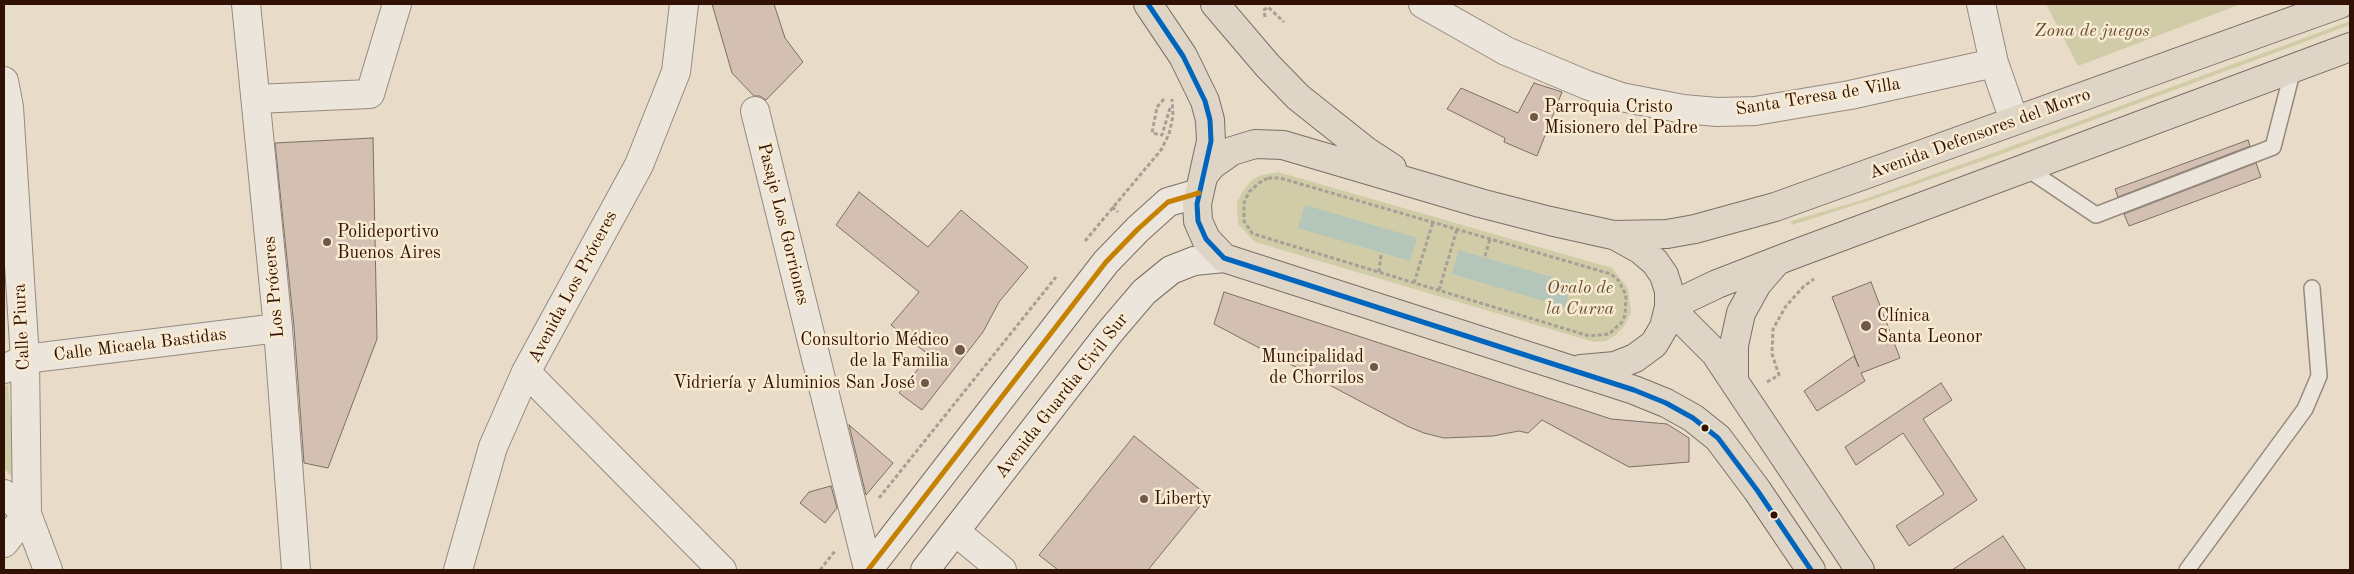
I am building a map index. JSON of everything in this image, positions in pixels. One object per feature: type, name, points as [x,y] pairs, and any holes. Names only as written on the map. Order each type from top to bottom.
[{"type":"main road","name":"Avenida Defensores del Morro","points":[[1148,4],[1183,56],[1205,101],[1210,120],[1210,141],[1196,204],[1198,221],[1206,240],[1224,258],[1569,370],[1615,366],[1635,358],[1654,344],[1664,327],[1669,307],[1669,291],[1664,275],[1655,262],[1641,250],[1613,235]]},
{"type":"main road","name":"Avenida Defensores del Morro","points":[[1215,4],[1267,65],[1298,97],[1366,151],[1412,182]]},
{"type":"main road","name":"Avenida Defensores del Morro","points":[[1201,184],[1212,165],[1232,151],[1255,144],[1283,145],[1480,203],[1613,235],[1667,234],[1695,229],[1775,207],[2340,4]]},
{"type":"main road","points":[[1860,570],[1715,353],[1669,307],[1718,284],[1778,260],[2350,47]]},
{"type":"main road","points":[[1734,380],[1734,345],[1741,313],[1756,284],[1778,260]]},
{"type":"main road","points":[[1569,370],[1666,403],[1693,418],[1718,438],[1752,483],[1811,570]]},
{"type":"street","name":"Los Próceres","points":[[246,4],[278,328],[296,570]]},
{"type":"street","points":[[256,99],[370,94],[397,4]]},
{"type":"street","name":"Avenida Los Próceres","points":[[458,570],[493,447],[526,372],[639,165],[676,72],[684,4]]},
{"type":"street","name":"Santa Teresa de Villa","points":[[1423,4],[1506,51],[1587,85],[1621,97],[1683,110],[1717,112],[1755,110],[1850,95],[1994,63]]},
{"type":"street","points":[[1981,4],[1994,63],[2014,120]]},
{"type":"street","name":"Calle Piura","points":[[4,81],[9,107],[14,364],[27,514]]},
{"type":"street","name":"Pasaje Los Gorriones","points":[[755,110],[868,570]]},
{"type":"street","points":[[868,570],[1106,262],[1168,202],[1201,184]]},
{"type":"street","name":"Avenida Guardia Civil Sur","points":[[935,566],[956,532],[1109,333],[1144,292],[1171,270],[1194,261],[1224,258]]},
{"type":"street","name":"Calle Micaela Bastidas","points":[[14,364],[278,328]]},
{"type":"street","points":[[526,372],[722,570]]},
{"type":"street","points":[[4,494],[27,514],[48,570]]},
{"type":"street","points":[[4,543],[27,514]]},
{"type":"street","points":[[956,532],[996,568]]},
{"type":"lane","points":[[2026,168],[2096,216],[2273,147],[2293,69]]},
{"type":"lane","points":[[2187,570],[2305,409],[2319,376],[2312,288]]},
{"type":"path","points":[[1268,23],[1264,15],[1264,10],[1268,7],[1284,22]]},
{"type":"path","points":[[1082,244],[1161,150],[1169,134],[1173,116],[1171,94]]},
{"type":"path","points":[[1164,99],[1157,107],[1152,134],[1162,135],[1170,108]]},
{"type":"path","points":[[1268,178],[1280,178],[1457,229],[1611,274],[1618,280],[1626,295],[1627,306],[1622,322],[1609,334],[1590,336],[1252,233],[1244,221],[1242,212],[1249,192],[1259,183],[1268,178]]},
{"type":"path","points":[[1414,283],[1433,222]]},
{"type":"path","points":[[1439,290],[1457,229]]},
{"type":"path","points":[[1485,256],[1490,239]]},
{"type":"path","points":[[1379,272],[1382,254]]},
{"type":"path","points":[[820,570],[1058,274]]},
{"type":"path","points":[[1779,375],[1772,354],[1774,329],[1786,306],[1804,286]]},
{"type":"green space","name":"Zona de juegos","points":[[2046,4],[2241,4],[2078,66]]},
{"type":"green space","points":[[2350,21],[2350,25],[1988,159],[1874,199],[1792,225],[1791,221],[1862,200],[1985,156]]},
{"type":"green space","name":"Ovalo de la Curva","points":[[1278,172],[1612,268],[1628,288],[1631,312],[1625,325],[1616,335],[1606,341],[1594,342],[1255,242],[1238,224],[1237,202],[1252,180],[1261,175]]},
{"type":"green space","points":[[8,384],[16,480],[4,469],[4,386]]},
{"type":"shaded area","points":[[1305,205],[1417,238],[1410,261],[1298,228]]},
{"type":"shaded area","points":[[1459,250],[1572,283],[1565,307],[1452,274]]},
{"type":"building","points":[[712,4],[774,4],[785,38],[803,62],[766,100],[760,96],[754,96],[732,73]]},
{"type":"building","points":[[1534,83],[1562,92],[1537,156],[1504,142],[1505,138],[1447,109],[1461,88],[1518,113]]},
{"type":"building","name":"Polideportivo Buenos Aires","points":[[373,138],[377,339],[328,468],[304,463],[294,327],[275,143]]},
{"type":"building","points":[[2248,140],[2250,146],[2118,197],[2115,189]]},
{"type":"building","points":[[2256,163],[2261,177],[2129,226],[2124,214]]},
{"type":"building","points":[[859,192],[928,247],[961,210],[1028,267],[999,302],[983,332],[922,410],[899,393],[929,355],[891,325],[919,292],[836,225]]},
{"type":"building","name":"Clínica Santa Leonor","points":[[1871,282],[1900,358],[1861,373],[1865,381],[1817,411],[1804,391],[1854,356],[1859,367],[1832,297]]},
{"type":"building","name":"Muncipalidad de Chorrilos","points":[[1224,292],[1611,419],[1667,424],[1689,438],[1689,462],[1629,467],[1542,420],[1528,433],[1519,431],[1493,436],[1444,438],[1424,433],[1407,426],[1214,324]]},
{"type":"building","points":[[1941,383],[1952,400],[1923,419],[1977,500],[1909,546],[1896,526],[1944,494],[1903,433],[1856,465],[1845,447]]},
{"type":"building","points":[[849,425],[893,463],[866,495]]},
{"type":"building","name":"Liberty","points":[[1134,436],[1208,496],[1148,570],[1058,570],[1039,555]]},
{"type":"building","points":[[831,486],[837,508],[825,523],[800,503],[809,492]]},
{"type":"building","points":[[2003,536],[2026,570],[1952,570]]},
{"type":"transit line","points":[[1148,4],[1183,56],[1205,101],[1210,120],[1211,141],[1197,204],[1198,221],[1206,239],[1224,258],[1634,390],[1666,403],[1693,418],[1718,438],[1757,490],[1811,570]]},
{"type":"transit line","points":[[868,570],[1106,262],[1168,202],[1199,193]]},
{"type":"place","name":"Parroquia Cristo Misionero del Padre","points":[[1534,117]]},
{"type":"place","name":"Polideportivo Buenos Aires","points":[[327,242]]},
{"type":"place","name":"Clínica Santa Leonor","points":[[1866,326]]},
{"type":"place","name":"Consultorio Médico de la Familia","points":[[960,350]]},
{"type":"place","name":"Muncipalidad de Chorrilos","points":[[1374,367]]},
{"type":"place","name":"Vidriería y Aluminios San José","points":[[925,383]]},
{"type":"place","name":"Liberty","points":[[1144,499]]}]
